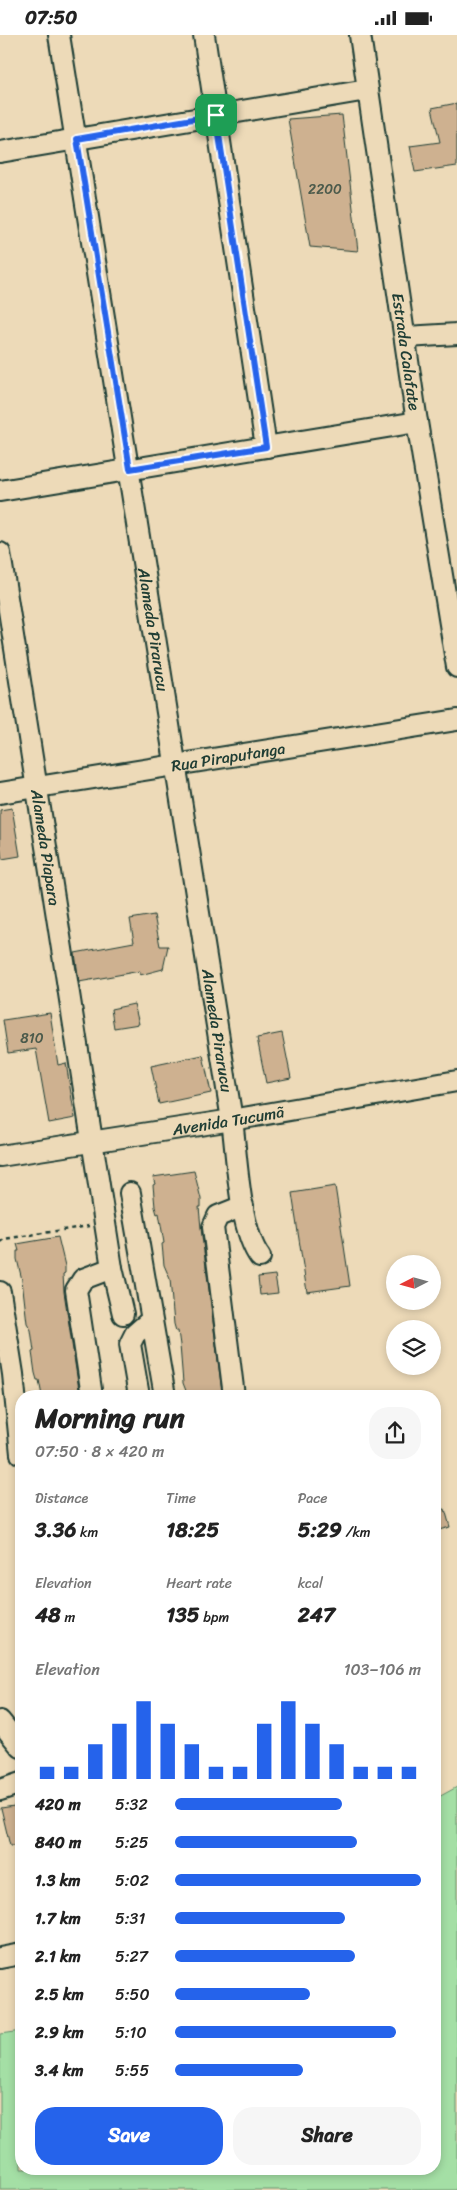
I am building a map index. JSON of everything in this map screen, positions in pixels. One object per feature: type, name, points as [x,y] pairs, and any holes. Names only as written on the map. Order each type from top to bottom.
[{"type":"street","name":"Alameda Pirarucu","points":[[59,35],[130,469],[232,1120],[243,1206],[252,1244],[260,1257]]},
{"type":"street","points":[[204,35],[266,447]]},
{"type":"street","name":"Estrada Calafate","points":[[360,35],[406,337],[417,422],[457,667]]},
{"type":"street","points":[[0,152],[367,90]]},
{"type":"street","points":[[406,337],[457,334]]},
{"type":"street","points":[[0,491],[417,422]]},
{"type":"street","name":"Alameda Piapara","points":[[0,553],[112,1268],[122,1314]]},
{"type":"street","name":"Rua Piraputanga","points":[[0,793],[457,720]]},
{"type":"street","name":"Avenida Tucumã","points":[[0,1156],[93,1140],[232,1120],[457,1081]]},
{"type":"street","points":[[130,1193],[164,1390]]},
{"type":"street","points":[[233,1390],[213,1227],[218,1217],[243,1206]]},
{"type":"street","points":[[91,1390],[76,1289],[83,1279],[112,1268]]},
{"type":"street","points":[[0,1293],[15,1394]]},
{"type":"street","points":[[138,1390],[130,1344],[135,1334],[152,1320]]},
{"type":"street","points":[[0,1721],[15,1740]]},
{"type":"street","points":[[0,1790],[15,1785]]},
{"type":"street","points":[[0,1958],[15,1955]]},
{"type":"path","points":[[0,1242],[4,1239],[106,1224]]},
{"type":"green space","points":[[457,1787],[457,2190],[0,2190],[0,2034],[15,2032],[15,2175],[441,2175],[441,1796]]},
{"type":"building","points":[[457,103],[457,166],[415,172],[410,146],[440,142],[432,108]]},
{"type":"building","points":[[342,115],[358,251],[310,247],[288,119]]},
{"type":"building","points":[[12,808],[20,856],[2,859],[0,810]]},
{"type":"building","points":[[154,915],[160,946],[168,946],[163,969],[140,975],[140,971],[79,982],[75,953],[134,942],[130,919]]},
{"type":"building","points":[[134,1004],[139,1024],[114,1028],[111,1009]]},
{"type":"building","points":[[50,1013],[58,1065],[66,1063],[75,1118],[49,1123],[36,1049],[8,1053],[3,1020]]},
{"type":"building","points":[[282,1033],[291,1078],[266,1083],[257,1038]]},
{"type":"building","points":[[203,1055],[211,1093],[159,1104],[151,1066]]},
{"type":"building","points":[[194,1171],[201,1199],[201,1207],[199,1207],[201,1228],[222,1390],[186,1390],[183,1383],[178,1331],[176,1331],[174,1324],[170,1279],[164,1265],[162,1244],[164,1243],[159,1213],[157,1214],[155,1207],[153,1185],[155,1184],[153,1177]]},
{"type":"building","points":[[335,1186],[350,1286],[307,1292],[292,1193]]},
{"type":"building","points":[[58,1237],[65,1266],[65,1273],[63,1274],[64,1292],[79,1390],[41,1390],[35,1373],[31,1330],[27,1323],[22,1280],[17,1259],[17,1251],[19,1251],[17,1244]]},
{"type":"building","points":[[275,1275],[278,1293],[260,1295],[258,1277]]},
{"type":"building","points":[[445,1509],[450,1527],[441,1529],[441,1510]]},
{"type":"building","points":[[15,1806],[15,1846],[10,1846],[1,1808]]},
{"type":"route","points":[[216,115],[266,447],[130,469],[77,139],[216,115]]}]
